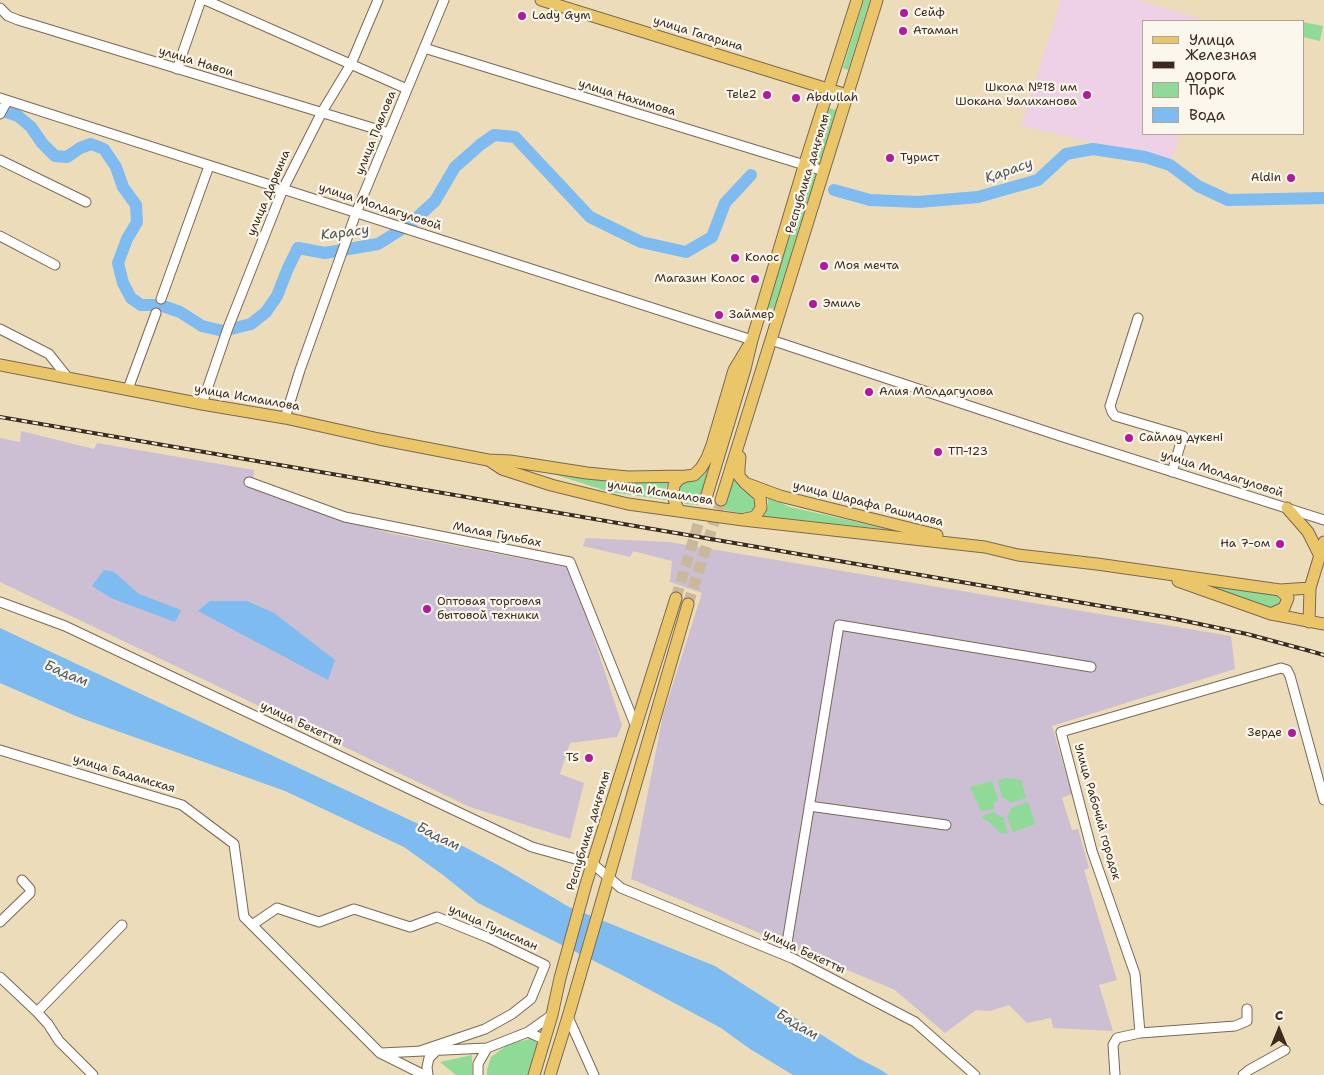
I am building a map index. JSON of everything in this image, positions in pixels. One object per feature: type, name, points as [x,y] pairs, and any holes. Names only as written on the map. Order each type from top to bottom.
[{"type":"main road","name":"улица Гагарина","points":[[541,0],[847,94]]},
{"type":"main road","name":"Республика даңғылы","points":[[706,498],[804,166],[857,0]]},
{"type":"main road","name":"Республика даңғылы","points":[[721,500],[877,0]]},
{"type":"main road","name":"улица Исмаилова","points":[[0,365],[285,418],[380,440],[488,460],[510,461],[587,473],[628,476],[686,476],[694,475],[707,458],[734,370],[752,340]]},
{"type":"main road","points":[[743,520],[755,516],[761,508],[760,496],[739,476],[739,468],[740,457],[763,382],[770,344]]},
{"type":"main road","name":"улица Исмаилова","points":[[488,460],[502,469],[551,485],[628,504],[743,520]]},
{"type":"main road","points":[[679,511],[674,502],[674,486],[679,479],[686,476]]},
{"type":"main road","name":"улица Шарафа Рашидова","points":[[745,483],[780,496],[1018,555],[1155,573]]},
{"type":"main road","points":[[1287,508],[1308,532],[1320,556]]},
{"type":"main road","name":"улица Шарафа Рашидова","points":[[743,520],[985,547]]},
{"type":"main road","points":[[1309,622],[1310,588],[1324,542]]},
{"type":"main road","points":[[1155,573],[1280,590],[1310,588]]},
{"type":"main road","points":[[1155,573],[1271,614],[1324,624]]},
{"type":"main road","points":[[1271,614],[1284,608],[1288,598],[1280,590]]},
{"type":"main road","name":"Республика даңғылы","points":[[534,1074],[552,1015],[560,976],[592,868],[676,598]]},
{"type":"main road","points":[[550,1075],[688,604]]},
{"type":"street","points":[[1,8],[6,0]]},
{"type":"street","points":[[177,69],[203,0],[407,89]]},
{"type":"street","name":"улица Дарвина","points":[[202,404],[227,332],[282,189],[322,112],[351,64],[378,0]]},
{"type":"street","name":"улица Павлова","points":[[285,418],[300,370],[356,213],[444,0]]},
{"type":"street","name":"улица Навои","points":[[1,8],[8,16],[18,20],[389,133]]},
{"type":"street","name":"улица Нахимова","points":[[424,48],[824,171]]},
{"type":"street","name":"улица Молдагуловой","points":[[2,105],[209,166],[752,340]]},
{"type":"street","points":[[0,160],[86,202]]},
{"type":"street","points":[[161,299],[209,166]]},
{"type":"street","points":[[0,236],[55,265]]},
{"type":"street","points":[[128,389],[156,313]]},
{"type":"street","points":[[1138,318],[1110,406],[1115,416],[1183,436],[1172,472]]},
{"type":"street","points":[[0,329],[49,354],[68,378]]},
{"type":"street","name":"улица Молдагуловой","points":[[770,344],[1324,520]]},
{"type":"street","name":"Малая Гульбах","points":[[248,482],[345,517],[570,562],[636,727]]},
{"type":"street","name":"улица Бекетты","points":[[0,602],[65,626],[532,847],[592,868],[621,888],[785,955],[915,1022],[975,1075]]},
{"type":"street","points":[[785,955],[839,625],[1091,667]]},
{"type":"street","name":"Улица Рабочий городок","points":[[1140,1033],[1135,974],[1092,851],[1061,732],[1281,668],[1287,670],[1290,676],[1324,800]]},
{"type":"street","name":"улица Бадамская","points":[[0,750],[182,805],[234,844],[244,917],[380,1053],[426,1075]]},
{"type":"street","points":[[809,806],[946,825]]},
{"type":"street","points":[[0,922],[30,893],[30,889],[22,880]]},
{"type":"street","name":"улица Гулисман","points":[[252,925],[277,908],[319,922],[354,909],[410,927],[437,917],[489,938],[545,965],[531,999],[512,1014],[485,1029],[420,1051]]},
{"type":"street","points":[[37,1012],[122,925]]},
{"type":"street","points":[[0,977],[37,1012],[48,1024],[59,1041],[93,1075]]},
{"type":"street","points":[[1115,1075],[1113,1045],[1116,1038],[1140,1033],[1235,1026],[1246,1021],[1247,1009]]},
{"type":"street","points":[[380,1053],[487,1048],[528,1032],[552,1015]]},
{"type":"street","points":[[568,1017],[594,1075]]},
{"type":"street","points":[[528,1032],[545,1040]]},
{"type":"street","points":[[478,1075],[478,1064],[487,1048]]},
{"type":"street","points":[[1243,1075],[1285,1050]]},
{"type":"street","points":[[426,1075],[429,1058],[436,1051]]},
{"type":"shaded area","name":"Школа №18 им Шокана Уалиханова","points":[[1061,0],[1139,0],[1203,20],[1142,20],[1142,135],[1179,135],[1172,160],[1021,126]]},
{"type":"shaded area","points":[[21,431],[94,449],[97,443],[254,470],[253,487],[342,519],[389,533],[571,568],[622,725],[617,737],[570,743],[560,774],[584,783],[570,839],[470,807],[0,582],[0,438],[20,442]]},
{"type":"shaded area","points":[[586,538],[669,542],[1231,636],[1235,669],[1052,726],[1072,794],[1062,798],[1072,830],[1078,829],[1089,868],[1084,870],[1117,980],[1099,985],[1113,1031],[1053,1028],[1051,1018],[1027,1023],[1009,1005],[990,1011],[976,1010],[945,1033],[895,990],[631,879],[663,715],[702,593],[670,582],[672,561],[633,551],[630,557],[583,546]]},
{"type":"green space","points":[[864,0],[870,0],[848,70],[843,68]]},
{"type":"green space","points":[[1304,22],[1323,26],[1320,41],[1304,37]]},
{"type":"green space","points":[[829,108],[836,110],[819,165],[812,163]]},
{"type":"green space","points":[[809,172],[816,174],[774,309],[767,307]]},
{"type":"green space","points":[[734,461],[755,498],[755,506],[750,512],[741,513],[720,509]]},
{"type":"green space","points":[[522,464],[668,480],[666,500],[610,492]]},
{"type":"green space","points":[[709,465],[698,505],[685,504],[681,499],[680,487],[684,482],[694,481],[701,477]]},
{"type":"green space","points":[[768,498],[790,507],[892,530],[764,516],[768,507]]},
{"type":"green space","points":[[1180,579],[1274,592],[1279,597],[1280,602],[1278,607],[1274,609]]},
{"type":"green space","points":[[1006,778],[1021,780],[1026,798],[1010,803],[1002,798],[998,780]]},
{"type":"green space","points":[[992,781],[998,800],[994,802],[994,809],[981,811],[970,787]]},
{"type":"green space","points":[[1028,802],[1035,824],[1013,832],[1007,816],[1011,808]]},
{"type":"green space","points":[[994,812],[1003,817],[1008,833],[1002,834],[987,820],[983,819],[982,816]]},
{"type":"green space","points":[[530,1039],[537,1043],[539,1050],[530,1075],[487,1075],[491,1057],[509,1044]]},
{"type":"green space","points":[[472,1055],[472,1075],[456,1075],[440,1062]]},
{"type":"water","points":[[104,570],[114,572],[139,594],[181,610],[175,622],[111,598],[92,586]]},
{"type":"water","points":[[210,601],[247,601],[274,613],[335,660],[328,680],[198,611]]},
{"type":"water","name":"Бадам","points":[[0,628],[444,836],[500,866],[569,907],[715,966],[856,1057],[888,1075],[793,1075],[750,1049],[721,1028],[622,975],[478,903],[404,847],[285,791],[78,717],[0,683]]},
{"type":"waterway","name":"Карасу","points":[[0,110],[18,116],[31,127],[42,143],[55,156],[67,157],[80,148],[91,144],[104,149],[116,167],[123,187],[136,205],[137,222],[127,239],[118,263],[123,283],[131,298],[141,305],[160,305],[180,312],[202,326],[223,331],[251,324],[266,312],[277,296],[298,248],[325,253],[378,244],[410,224],[435,201],[455,167],[494,135],[515,137],[590,217],[641,242],[686,252],[712,237],[725,203],[751,175]]},
{"type":"waterway","name":"Қарасу","points":[[834,190],[870,200],[918,202],[978,197],[1038,180],[1066,154],[1093,149],[1145,157],[1170,165],[1198,186],[1228,200],[1324,198]]},
{"type":"tunnel","points":[[676,598],[706,498]]},
{"type":"tunnel","points":[[688,604],[721,500]]},
{"type":"railway","points":[[0,417],[1171,618],[1247,634],[1324,655]]},
{"type":"place","name":"Сейф","points":[[904,13]]},
{"type":"place","name":"Lady Gym","points":[[522,16]]},
{"type":"place","name":"Атаман","points":[[903,31]]},
{"type":"place","name":"Tele2","points":[[767,95]]},
{"type":"place","name":"Школа №18 им Шокана Уалиханова","points":[[1087,95]]},
{"type":"place","name":"Аbdullah","points":[[796,98]]},
{"type":"place","name":"Турист","points":[[890,158]]},
{"type":"place","name":"Aldin","points":[[1291,178]]},
{"type":"place","name":"Колос","points":[[735,258]]},
{"type":"place","name":"Моя мечта","points":[[824,266]]},
{"type":"place","name":"Магазин Колос","points":[[755,279]]},
{"type":"place","name":"Эмиль","points":[[813,304]]},
{"type":"place","name":"Займер","points":[[719,315]]},
{"type":"place","name":"Алия Молдагулова","points":[[869,392]]},
{"type":"place","name":"Сайлау дүкені","points":[[1129,438]]},
{"type":"place","name":"ТП-123","points":[[938,452]]},
{"type":"place","name":"На 7-ом","points":[[1280,544]]},
{"type":"place","name":"Оптовая торговля бытовой техники","points":[[427,609]]},
{"type":"place","name":"Зерде","points":[[1292,733]]},
{"type":"place","name":"TS","points":[[589,758]]}]
